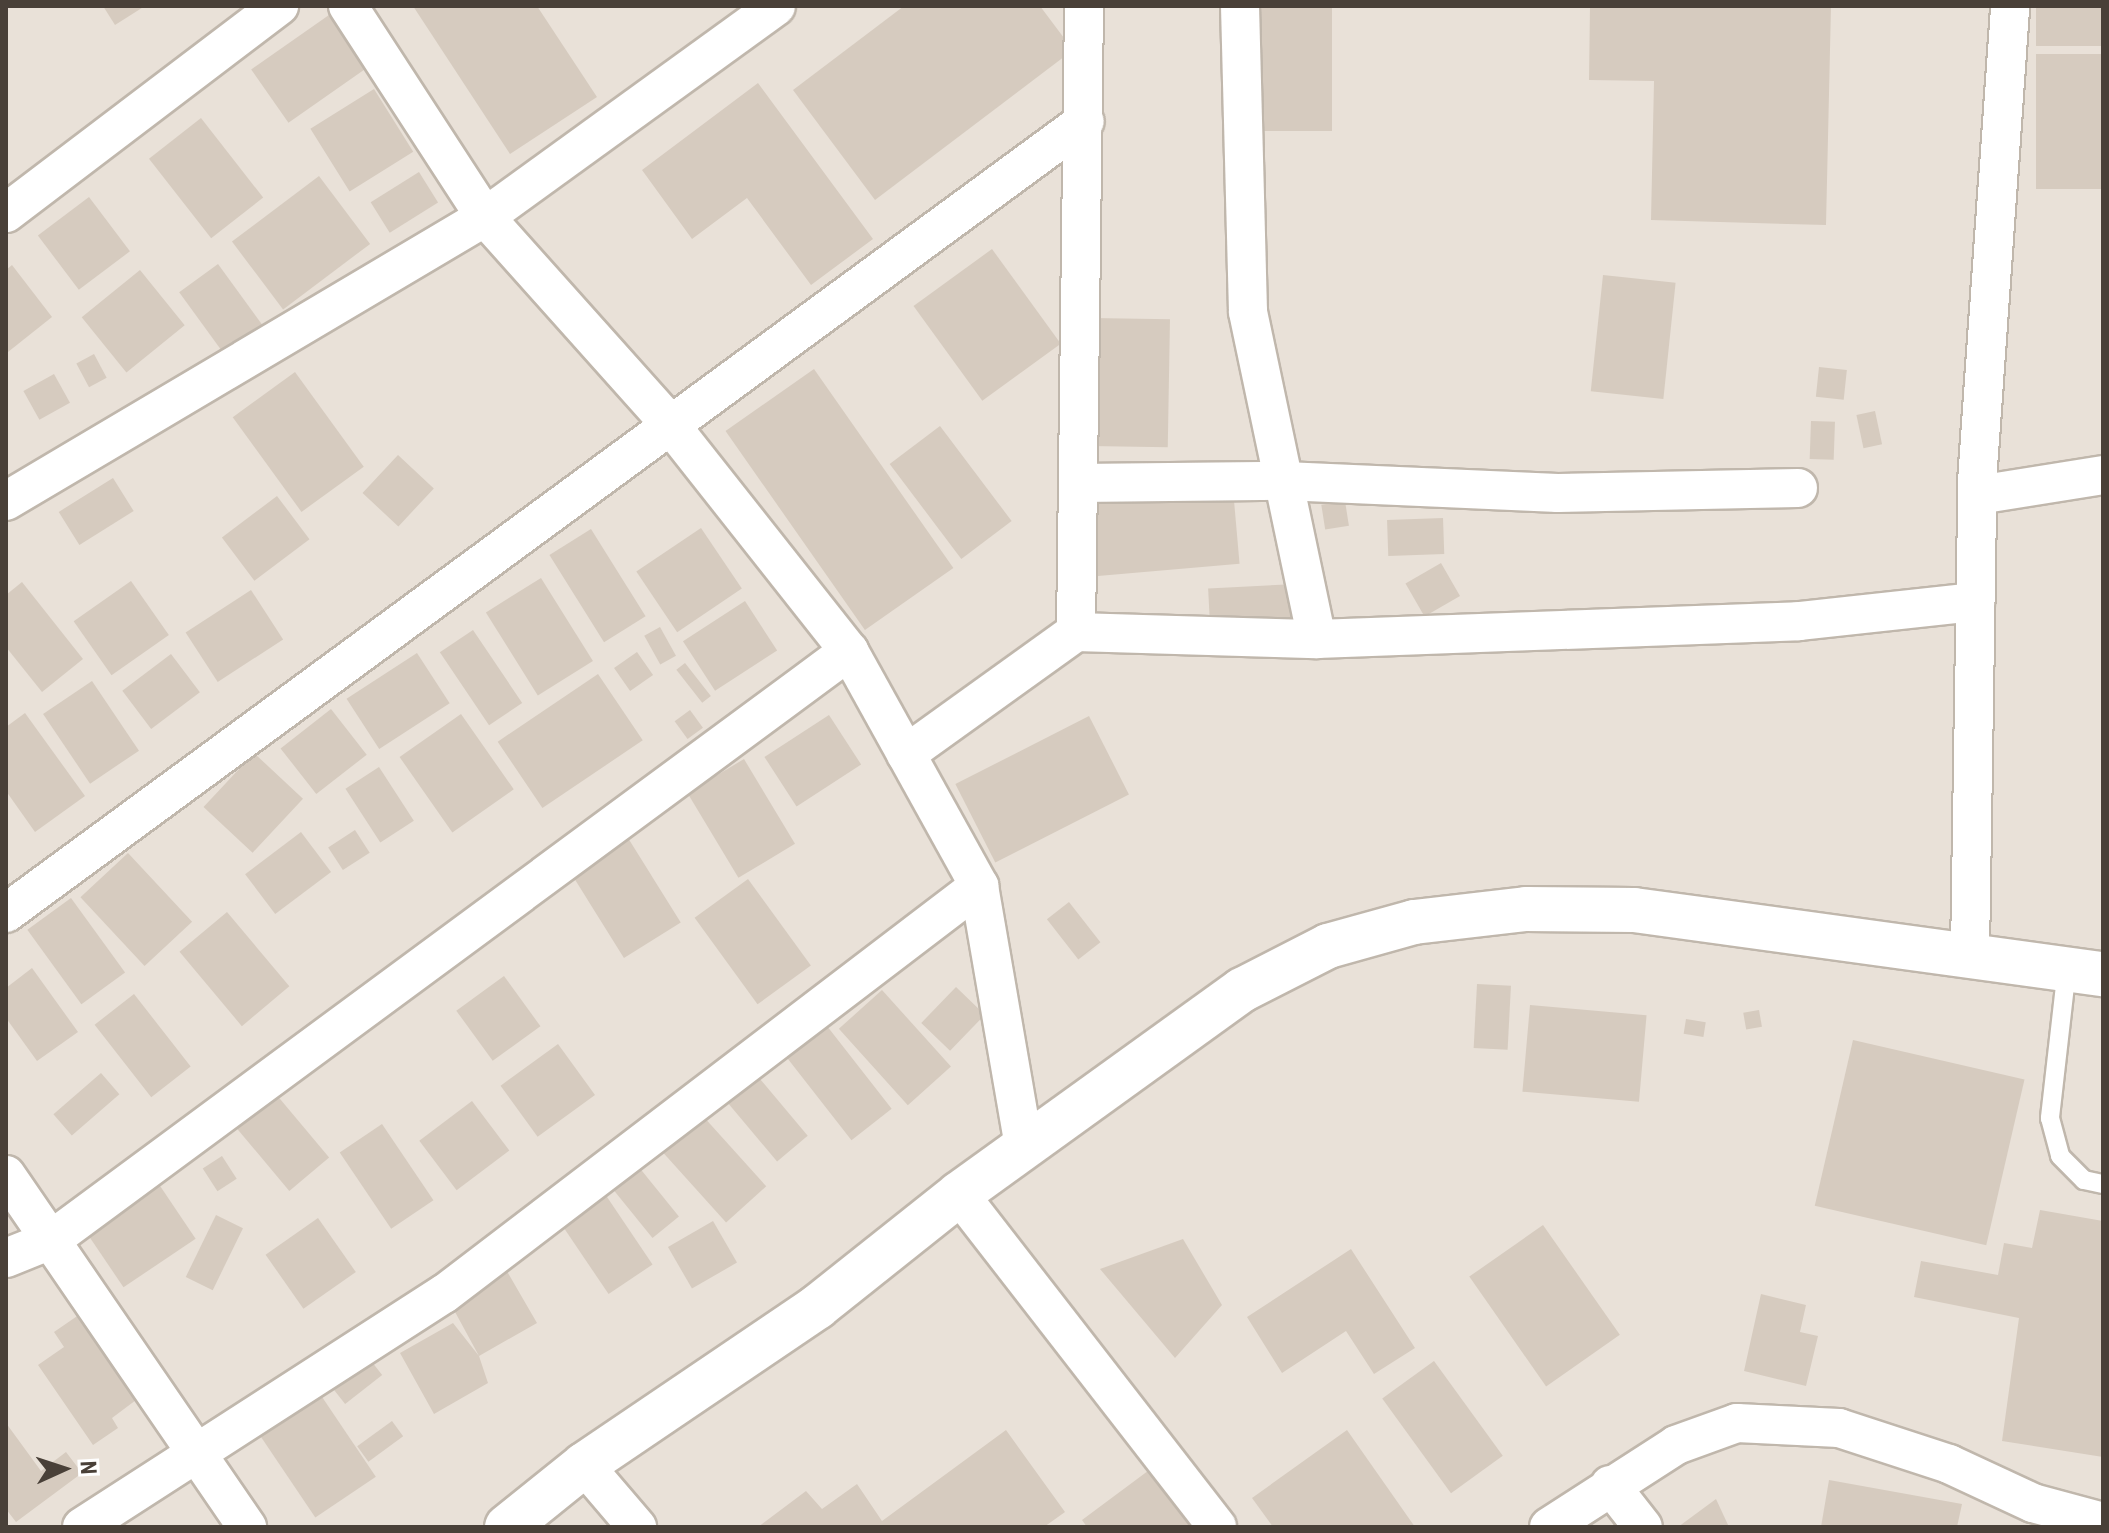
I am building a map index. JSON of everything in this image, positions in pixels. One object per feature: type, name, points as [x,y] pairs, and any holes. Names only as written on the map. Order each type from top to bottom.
[{"type":"street","points":[[6,213],[279,6]]},
{"type":"street","points":[[348,6],[485,217],[668,422],[849,651],[979,886],[1024,1146]]},
{"type":"street","points":[[6,501],[485,217],[776,6]]},
{"type":"street","points":[[1076,632],[1085,121],[1084,6]]},
{"type":"street","points":[[1240,6],[1242,255],[1317,639]]},
{"type":"street","points":[[1970,953],[1978,495],[2010,6]]},
{"type":"street","points":[[6,913],[668,422],[1085,121]]},
{"type":"street","points":[[1978,495],[2103,475]]},
{"type":"street","points":[[1079,483],[1284,481],[1558,493],[1798,488]]},
{"type":"street","points":[[906,754],[1076,632],[1317,639],[1799,621],[1975,602]]},
{"type":"street","points":[[6,1258],[51,1240],[849,651]]},
{"type":"street","points":[[82,1527],[481,1268],[979,886]]},
{"type":"street","points":[[507,1527],[584,1465],[817,1307],[959,1194],[1242,990],[1328,946],[1414,922],[1526,909],[1634,910],[1970,953],[2085,971]]},
{"type":"street","points":[[6,1175],[247,1527]]},
{"type":"street","points":[[959,1194],[1217,1527]]},
{"type":"street","points":[[1549,1527],[1676,1445],[1737,1423],[1839,1428],[1949,1464],[2030,1515],[2103,1522]]},
{"type":"street","points":[[584,1465],[637,1527]]},
{"type":"street","points":[[1610,1485],[1643,1527]]},
{"type":"lane","points":[[2085,971],[2050,1118],[2060,1156],[2084,1180],[2103,1184]]},
{"type":"shaded area","points":[[6,6],[2103,6],[2103,1527],[6,1527]]},
{"type":"building","points":[[103,6],[145,6],[115,25]]},
{"type":"building","points":[[413,6],[537,6],[597,97],[510,154]]},
{"type":"building","points":[[904,6],[1040,6],[1073,50],[875,200],[793,90]]},
{"type":"building","points":[[1250,6],[1332,6],[1332,131],[1250,131]]},
{"type":"building","points":[[1590,6],[1831,6],[1826,225],[1651,220],[1654,81],[1589,80]]},
{"type":"building","points":[[2036,6],[2103,6],[2103,46],[2036,46]]},
{"type":"building","points":[[329,15],[366,68],[288,123],[251,69]]},
{"type":"building","points":[[2036,54],[2103,54],[2103,189],[2036,189]]},
{"type":"building","points":[[758,83],[873,239],[811,285],[747,198],[692,239],[642,170]]},
{"type":"building","points":[[374,89],[413,152],[350,191],[310,129]]},
{"type":"building","points":[[201,118],[263,198],[211,238],[149,159]]},
{"type":"building","points":[[419,172],[438,203],[390,233],[371,202]]},
{"type":"building","points":[[319,176],[370,244],[283,309],[232,242]]},
{"type":"building","points":[[89,197],[130,251],[79,290],[38,236]]},
{"type":"building","points":[[992,249],[1061,344],[982,401],[914,306]]},
{"type":"building","points":[[218,264],[269,334],[230,362],[179,292]]},
{"type":"building","points":[[12,265],[52,317],[8,352],[6,270]]},
{"type":"building","points":[[140,270],[185,325],[126,372],[82,317]]},
{"type":"building","points":[[1603,275],[1676,283],[1663,399],[1591,391]]},
{"type":"building","points":[[1092,318],[1170,319],[1168,447],[1090,446]]},
{"type":"building","points":[[94,354],[107,378],[89,387],[76,363]]},
{"type":"building","points":[[1819,367],[1847,370],[1844,400],[1816,397]]},
{"type":"building","points":[[814,369],[953,568],[865,630],[726,431]]},
{"type":"building","points":[[295,372],[364,467],[301,512],[233,417]]},
{"type":"building","points":[[54,374],[70,403],[39,420],[23,391]]},
{"type":"building","points":[[1875,411],[1882,444],[1863,448],[1856,415]]},
{"type":"building","points":[[1811,421],[1835,422],[1834,460],[1810,459]]},
{"type":"building","points":[[940,426],[1012,521],[961,559],[890,464]]},
{"type":"building","points":[[398,455],[434,488],[398,526],[363,493]]},
{"type":"building","points":[[113,478],[134,511],[79,545],[59,512]]},
{"type":"building","points":[[1233,489],[1240,564],[1092,577],[1086,502]]},
{"type":"building","points":[[277,496],[309,539],[254,581],[222,538]]},
{"type":"building","points":[[1345,501],[1349,526],[1325,529],[1321,505]]},
{"type":"building","points":[[1443,518],[1444,554],[1388,556],[1387,520]]},
{"type":"building","points":[[701,528],[742,589],[677,632],[636,572]]},
{"type":"building","points":[[591,529],[646,616],[604,642],[549,555]]},
{"type":"building","points":[[1441,563],[1460,596],[1424,616],[1405,584]]},
{"type":"building","points":[[541,578],[593,661],[538,696],[486,612]]},
{"type":"building","points":[[131,581],[169,635],[112,675],[74,621]]},
{"type":"building","points":[[22,582],[83,659],[42,692],[6,647],[6,595]]},
{"type":"building","points":[[1296,584],[1298,621],[1210,626],[1208,589]]},
{"type":"building","points":[[251,590],[283,639],[218,682],[186,632]]},
{"type":"building","points":[[745,601],[777,650],[715,691],[683,641]]},
{"type":"building","points":[[660,627],[676,656],[660,665],[644,636]]},
{"type":"building","points":[[473,630],[522,703],[489,725],[440,652]]},
{"type":"building","points":[[637,652],[653,675],[630,691],[614,668]]},
{"type":"building","points":[[417,653],[450,703],[379,749],[347,699]]},
{"type":"building","points":[[171,654],[200,692],[151,729],[122,691]]},
{"type":"building","points":[[685,663],[711,696],[702,703],[676,670]]},
{"type":"building","points":[[598,674],[643,740],[542,808],[498,742]]},
{"type":"building","points":[[92,681],[139,751],[90,784],[43,714]]},
{"type":"building","points":[[331,709],[367,755],[316,794],[281,748]]},
{"type":"building","points":[[690,710],[703,728],[688,739],[675,721]]},
{"type":"building","points":[[25,713],[85,796],[35,832],[6,791],[6,727]]},
{"type":"building","points":[[461,714],[514,789],[452,832],[400,757]]},
{"type":"building","points":[[829,715],[861,764],[797,806],[764,757]]},
{"type":"building","points":[[1089,716],[1129,794],[995,863],[955,784]]},
{"type":"building","points":[[254,753],[303,799],[253,853],[204,807]]},
{"type":"building","points":[[744,759],[795,844],[738,878],[687,793]]},
{"type":"building","points":[[379,767],[414,821],[380,842],[345,789]]},
{"type":"building","points":[[355,830],[370,853],[343,870],[328,847]]},
{"type":"building","points":[[623,830],[681,922],[624,958],[566,866]]},
{"type":"building","points":[[301,832],[331,872],[275,914],[245,874]]},
{"type":"building","points":[[128,853],[192,922],[145,966],[80,897]]},
{"type":"building","points":[[748,879],[811,966],[757,1004],[695,918]]},
{"type":"building","points":[[71,898],[125,972],[81,1004],[27,930]]},
{"type":"building","points":[[1069,902],[1100,942],[1078,959],[1047,919]]},
{"type":"building","points":[[227,912],[289,986],[242,1026],[180,952]]},
{"type":"building","points":[[32,968],[78,1032],[37,1061],[6,1018],[6,988]]},
{"type":"building","points":[[504,976],[540,1026],[493,1061],[456,1011]]},
{"type":"building","points":[[1477,984],[1511,986],[1508,1050],[1474,1048]]},
{"type":"building","points":[[956,987],[985,1015],[950,1051],[921,1023]]},
{"type":"building","points":[[882,990],[951,1067],[908,1105],[839,1029]]},
{"type":"building","points":[[134,994],[191,1066],[151,1097],[95,1025]]},
{"type":"building","points":[[1530,1005],[1647,1015],[1639,1102],[1522,1092]]},
{"type":"building","points":[[1759,1010],[1762,1027],[1746,1030],[1743,1013]]},
{"type":"building","points":[[1686,1019],[1706,1022],[1703,1037],[1684,1034]]},
{"type":"building","points":[[827,1026],[892,1109],[851,1140],[787,1057]]},
{"type":"building","points":[[1853,1040],[2024,1080],[1986,1245],[1815,1206]]},
{"type":"building","points":[[558,1044],[595,1095],[538,1137],[501,1086]]},
{"type":"building","points":[[101,1073],[119,1094],[72,1135],[53,1114]]},
{"type":"building","points":[[755,1073],[808,1136],[777,1162],[724,1099]]},
{"type":"building","points":[[270,1087],[329,1157],[289,1191],[230,1120]]},
{"type":"building","points":[[472,1101],[509,1151],[457,1190],[419,1141]]},
{"type":"building","points":[[702,1115],[766,1186],[726,1222],[662,1151]]},
{"type":"building","points":[[382,1124],[433,1200],[391,1229],[340,1153]]},
{"type":"building","points":[[222,1156],[237,1179],[217,1191],[203,1169]]},
{"type":"building","points":[[638,1166],[679,1217],[652,1238],[612,1187]]},
{"type":"building","points":[[152,1174],[196,1239],[123,1287],[80,1223]]},
{"type":"building","points":[[605,1194],[653,1264],[609,1294],[561,1224]]},
{"type":"building","points":[[2040,1210],[2103,1221],[2103,1457],[2002,1441],[2019,1318],[1914,1297],[1921,1261],[1998,1275],[2004,1243],[2032,1248]]},
{"type":"building","points":[[216,1215],[243,1228],[213,1290],[186,1277]]},
{"type":"building","points":[[318,1218],[356,1272],[303,1309],[266,1255]]},
{"type":"building","points":[[713,1221],[737,1263],[692,1289],[668,1247]]},
{"type":"building","points":[[1543,1225],[1620,1335],[1546,1386],[1469,1277]]},
{"type":"building","points":[[1183,1239],[1222,1305],[1175,1358],[1100,1269]]},
{"type":"building","points":[[1351,1249],[1415,1348],[1374,1374],[1346,1331],[1282,1373],[1247,1317]]},
{"type":"building","points":[[501,1261],[537,1323],[479,1356],[448,1299]]},
{"type":"building","points":[[1761,1294],[1806,1305],[1800,1332],[1818,1336],[1806,1386],[1744,1371]]},
{"type":"building","points":[[86,1310],[144,1394],[112,1418],[118,1428],[93,1445],[38,1365],[64,1347],[54,1332]]},
{"type":"building","points":[[453,1323],[479,1356],[488,1383],[434,1414],[400,1353]]},
{"type":"building","points":[[368,1357],[382,1375],[345,1404],[331,1386]]},
{"type":"building","points":[[1434,1361],[1503,1456],[1451,1493],[1382,1399]]},
{"type":"building","points":[[316,1388],[376,1477],[315,1518],[255,1429]]},
{"type":"building","points":[[392,1421],[403,1436],[368,1462],[357,1446]]},
{"type":"building","points":[[6,1423],[41,1471],[66,1452],[82,1473],[16,1522],[6,1509]]},
{"type":"building","points":[[1006,1430],[1065,1512],[1044,1527],[758,1527],[806,1491],[822,1509],[857,1484],[882,1521]]},
{"type":"building","points":[[1347,1430],[1415,1527],[1273,1527],[1252,1498]]},
{"type":"building","points":[[1160,1462],[1206,1527],[1087,1527],[1082,1520]]},
{"type":"building","points":[[1829,1480],[1962,1504],[1957,1527],[1821,1527]]},
{"type":"building","points":[[1716,1499],[1729,1527],[1678,1527]]}]
